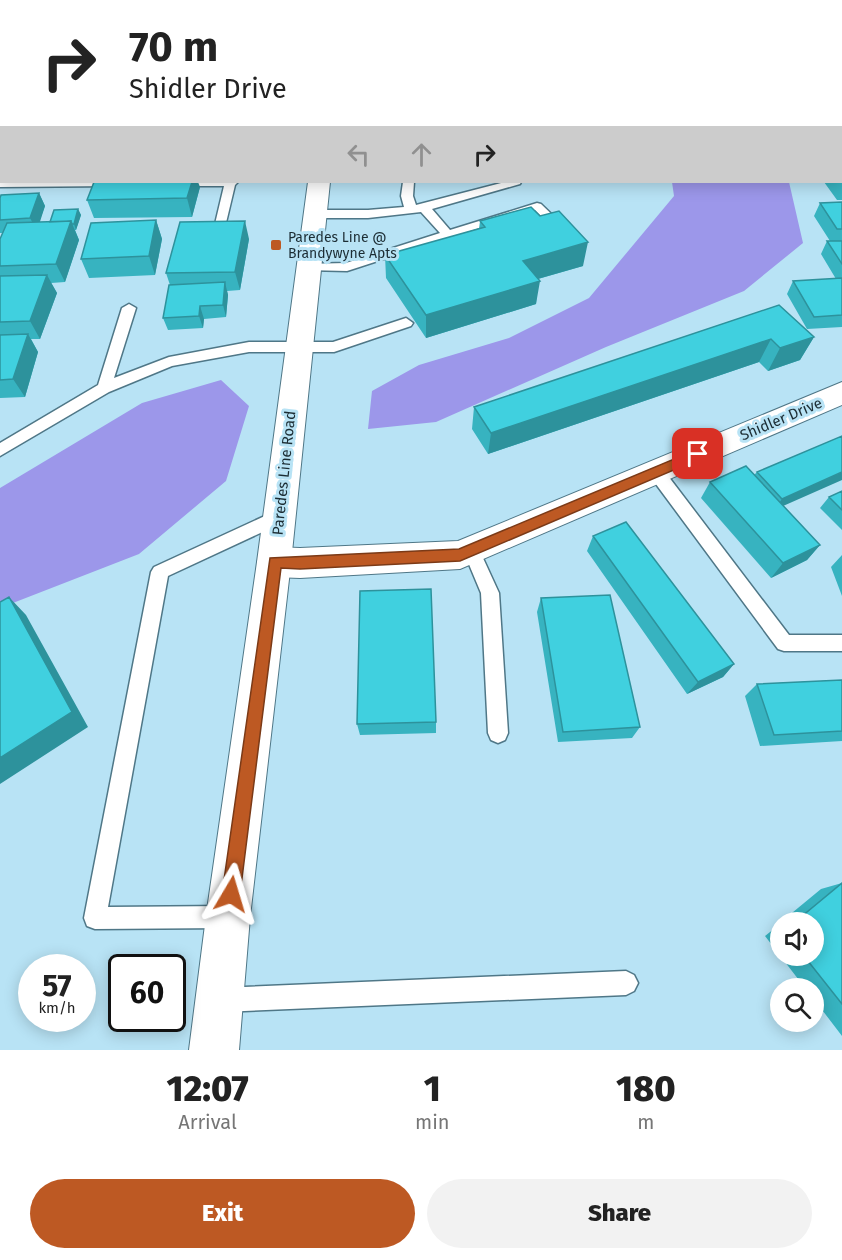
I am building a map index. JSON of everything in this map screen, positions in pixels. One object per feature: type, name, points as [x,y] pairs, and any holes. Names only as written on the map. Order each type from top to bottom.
[{"type":"main road","name":"Paredes Line Road","points":[[214,1050],[228,917],[280,516],[319,183]]},
{"type":"main road","name":"Shidler Drive","points":[[274,562],[300,563],[460,555],[842,393]]},
{"type":"lane","points":[[0,184],[126,183]]},
{"type":"lane","points":[[221,224],[231,183]]},
{"type":"lane","points":[[408,183],[407,196],[411,210]]},
{"type":"lane","points":[[316,214],[368,214],[424,208],[512,183]]},
{"type":"lane","points":[[309,267],[347,267],[537,206],[569,236]]},
{"type":"lane","points":[[424,208],[448,235]]},
{"type":"lane","points":[[104,388],[129,308]]},
{"type":"lane","points":[[0,450],[104,388],[169,362],[249,347],[334,347],[406,323]]},
{"type":"lane","points":[[656,472],[784,643],[842,643]]},
{"type":"lane","points":[[228,917],[95,918],[160,572],[280,516]]},
{"type":"lane","points":[[471,550],[490,593],[498,733]]},
{"type":"lane","points":[[220,1000],[626,983]]},
{"type":"shaded area","points":[[672,183],[789,183],[803,243],[744,291],[606,347],[436,422],[368,429],[372,391],[419,365],[509,338],[589,298],[674,196]]},
{"type":"shaded area","points":[[221,380],[249,406],[226,481],[139,554],[0,608],[0,488],[142,403]]},
{"type":"building","points":[[94,183],[192,183],[187,198],[87,200]]},
{"type":"building","points":[[39,193],[30,218],[0,220],[1,195]]},
{"type":"building","points":[[842,202],[842,229],[837,229],[820,203]]},
{"type":"building","points":[[531,207],[540,216],[559,211],[588,242],[523,261],[540,281],[426,315],[385,255],[485,227],[480,221]]},
{"type":"building","points":[[78,209],[74,224],[71,221],[50,222],[54,210]]},
{"type":"building","points":[[156,220],[149,256],[81,259],[91,223]]},
{"type":"building","points":[[71,221],[56,264],[0,266],[0,239],[7,223]]},
{"type":"building","points":[[245,221],[235,272],[166,273],[180,222]]},
{"type":"building","points":[[827,241],[842,241],[842,264]]},
{"type":"building","points":[[47,275],[30,321],[0,322],[0,276]]},
{"type":"building","points":[[842,278],[842,315],[814,317],[793,281]]},
{"type":"building","points":[[225,282],[223,305],[200,306],[199,316],[163,318],[169,285]]},
{"type":"building","points":[[779,305],[814,337],[780,348],[771,339],[491,433],[474,407]]},
{"type":"building","points":[[28,334],[13,379],[0,380],[0,335]]},
{"type":"building","points":[[842,436],[842,472],[782,499],[757,472]]},
{"type":"building","points":[[746,466],[820,545],[783,563],[710,482]]},
{"type":"building","points":[[842,491],[842,510],[829,497]]},
{"type":"building","points":[[626,522],[734,664],[698,682],[593,536]]},
{"type":"building","points":[[431,589],[436,722],[357,724],[360,591]]},
{"type":"building","points":[[610,595],[640,727],[563,732],[541,598]]},
{"type":"building","points":[[9,597],[72,712],[0,758],[0,602]]},
{"type":"building","points":[[842,680],[842,731],[774,735],[757,684]]},
{"type":"building","points":[[842,883],[842,1004],[824,981],[824,978],[821,978],[812,966],[824,966],[824,912],[807,912]]},
{"type":"place","name":"Paredes Line @ Brandywyne Apts","points":[[276,245]]},
{"type":"route","points":[[231,894],[274,562],[300,563],[460,555],[698,454]]}]
